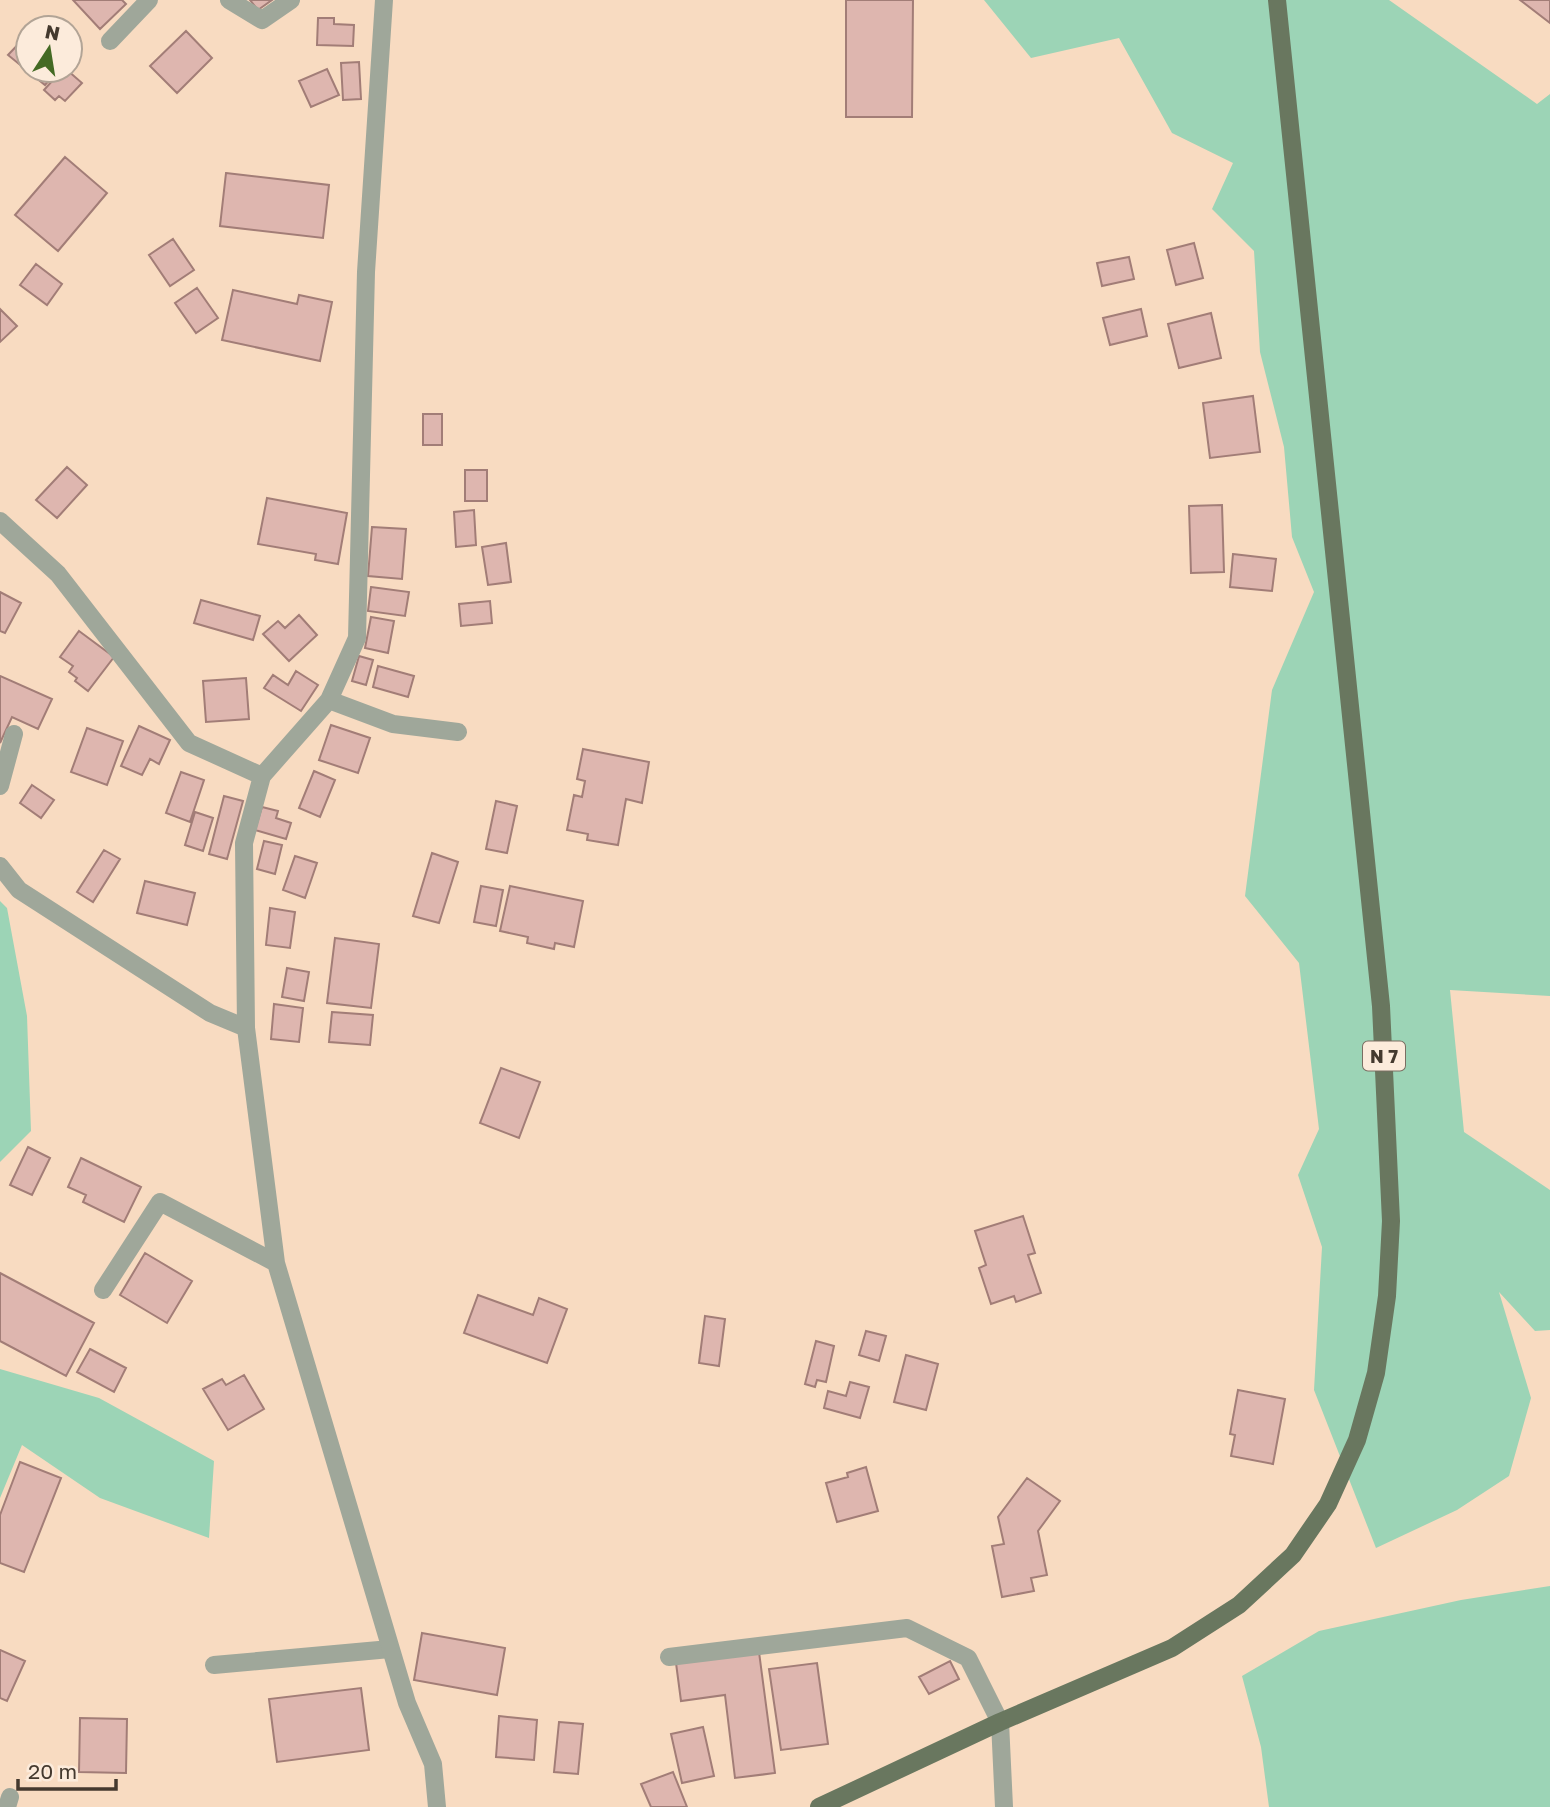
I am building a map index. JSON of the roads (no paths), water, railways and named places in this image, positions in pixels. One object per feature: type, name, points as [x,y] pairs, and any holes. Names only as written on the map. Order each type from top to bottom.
[{"type":"main road","name":"N 7","points":[[818,1807],[1000,1722],[1172,1648],[1239,1605],[1293,1555],[1328,1504],[1357,1440],[1376,1373],[1387,1296],[1391,1221],[1381,1006],[1277,0]]},
{"type":"street","points":[[110,41],[149,0]]},
{"type":"street","points":[[229,0],[262,20],[291,0]]},
{"type":"street","points":[[384,0],[366,272],[357,638],[330,700],[262,776],[244,843],[246,1028],[276,1263],[390,1649],[407,1703],[433,1765],[436,1807]]},
{"type":"street","points":[[0,522],[58,574],[189,743],[262,776]]},
{"type":"street","points":[[330,700],[393,724],[458,732]]},
{"type":"street","points":[[0,786],[14,734]]},
{"type":"street","points":[[0,866],[19,890],[210,1013],[246,1028]]},
{"type":"street","points":[[103,1290],[160,1202],[276,1263]]},
{"type":"street","points":[[669,1657],[907,1628],[968,1658],[1000,1722],[1004,1807]]},
{"type":"street","points":[[214,1665],[390,1649]]}]
